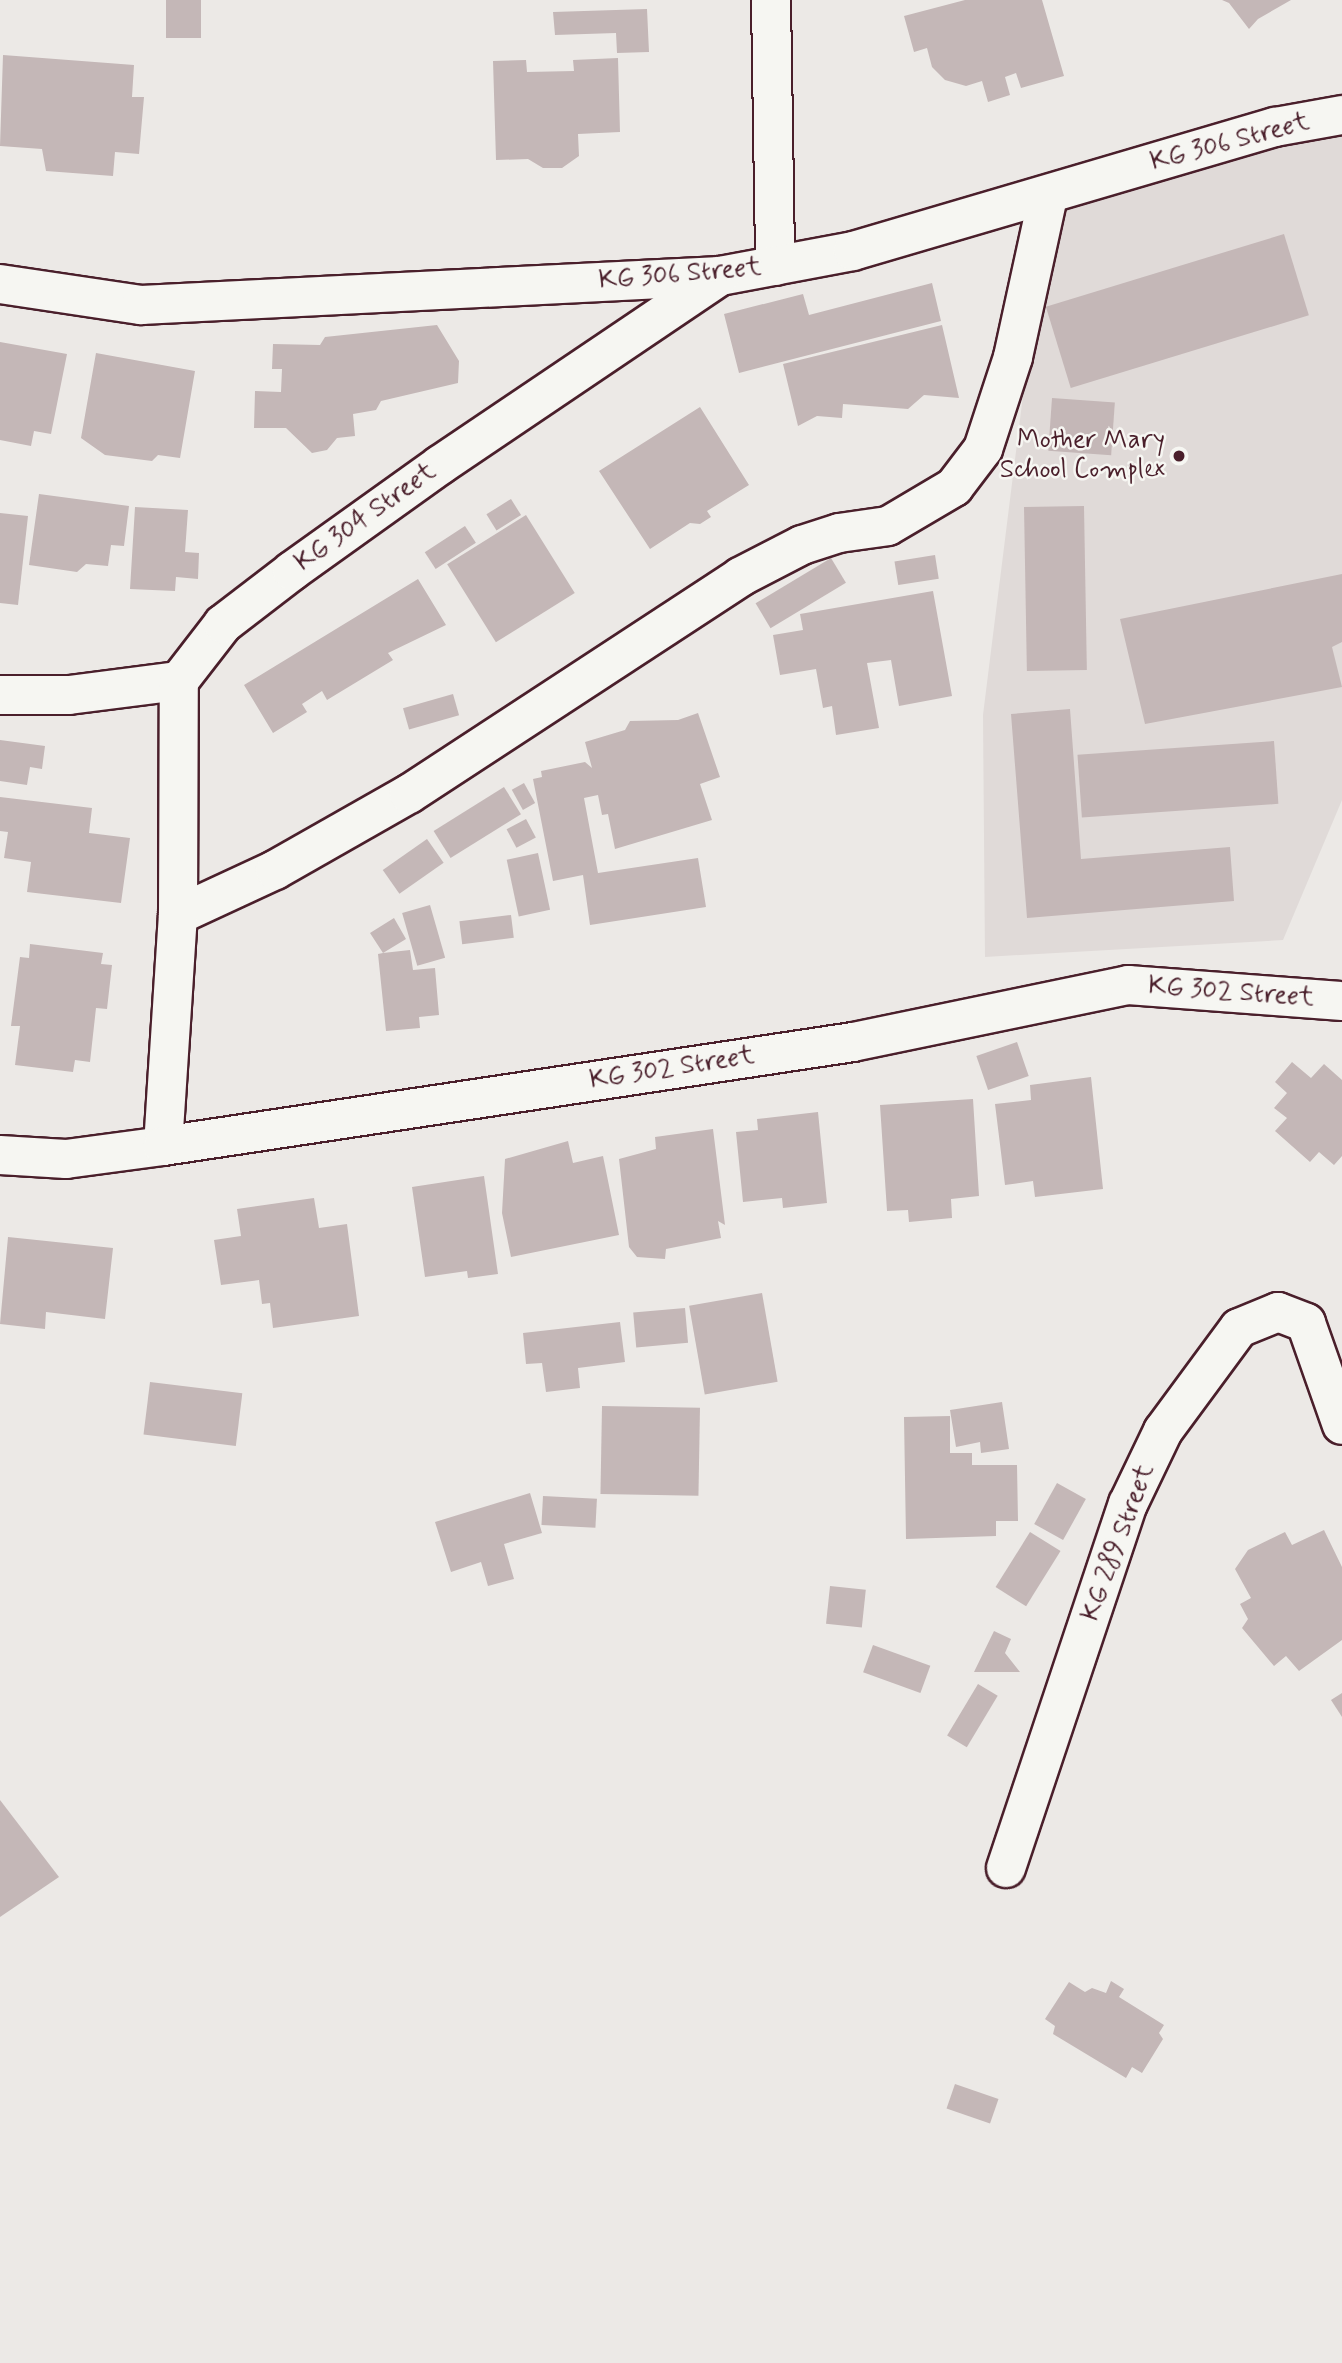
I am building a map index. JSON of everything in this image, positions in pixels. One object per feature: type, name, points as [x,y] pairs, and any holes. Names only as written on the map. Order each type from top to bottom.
[{"type":"street","points":[[771,0],[775,267]]},
{"type":"street","name":"KG 306 Street","points":[[0,284],[141,305],[720,276],[853,251],[1048,196],[1275,127],[1342,115]]},
{"type":"street","points":[[178,915],[275,870],[409,794],[740,577],[802,545],[839,533],[888,526],[954,487],[983,449],[1013,357],[1048,196]]},
{"type":"street","name":"KG 304 Street","points":[[179,681],[223,624],[292,571],[440,465],[720,276]]},
{"type":"street","points":[[0,695],[69,695],[179,681],[178,915],[163,1146]]},
{"type":"street","name":"KG 302 Street","points":[[0,1155],[66,1159],[163,1146],[853,1042],[1128,985],[1342,1001]]},
{"type":"street","name":"KG 289 Street","points":[[1006,1868],[1128,1504],[1163,1431],[1239,1328],[1278,1312],[1306,1323],[1342,1425]]},
{"type":"shaded area","name":"Mother Mary School Complex","points":[[1342,118],[1342,800],[1283,940],[985,957],[983,715],[1048,196]]},
{"type":"building","points":[[166,0],[201,0],[201,38],[166,38]]},
{"type":"building","points":[[965,0],[1042,0],[1064,76],[1021,88],[1016,73],[1005,77],[1010,95],[988,102],[982,81],[966,86],[945,80],[932,67],[927,48],[914,52],[904,16]]},
{"type":"building","points":[[1222,0],[1291,0],[1258,19],[1249,29],[1229,3]]},
{"type":"building","points":[[647,9],[649,52],[617,53],[616,33],[555,35],[553,12]]},
{"type":"building","points":[[3,55],[134,65],[132,97],[144,97],[139,154],[115,152],[113,176],[46,171],[42,149],[0,146]]},
{"type":"building","points":[[618,58],[620,132],[578,134],[579,156],[562,168],[543,168],[528,159],[496,160],[493,61],[526,60],[527,72],[574,71],[573,60]]},
{"type":"building","points":[[1284,234],[1309,315],[1071,388],[1046,307]]},
{"type":"building","points":[[932,283],[941,321],[739,373],[724,314],[803,294],[809,315]]},
{"type":"building","points":[[437,325],[459,361],[458,383],[381,401],[376,410],[353,414],[355,436],[337,438],[327,450],[312,453],[286,428],[254,428],[255,391],[281,392],[282,369],[272,369],[273,344],[320,345],[325,337]]},
{"type":"building","points":[[942,325],[959,398],[924,395],[908,409],[843,404],[842,418],[817,416],[798,426],[783,364]]},
{"type":"building","points":[[0,342],[67,354],[51,434],[34,431],[31,446],[0,440]]},
{"type":"building","points":[[96,353],[195,371],[180,458],[158,455],[152,461],[105,455],[81,438]]},
{"type":"building","points":[[1052,398],[1115,402],[1111,455],[1048,451]]},
{"type":"building","points":[[700,407],[749,485],[707,511],[711,517],[700,524],[690,523],[650,549],[599,471]]},
{"type":"building","points":[[39,494],[129,506],[124,546],[111,545],[108,566],[86,564],[77,572],[29,565]]},
{"type":"building","points":[[511,499],[521,515],[496,530],[486,514]]},
{"type":"building","points":[[1084,506],[1087,670],[1027,671],[1024,507]]},
{"type":"building","points":[[135,507],[188,510],[185,552],[199,553],[198,579],[176,577],[175,591],[130,589]]},
{"type":"building","points":[[0,513],[28,516],[18,605],[0,603]]},
{"type":"building","points":[[526,515],[575,593],[496,642],[447,564]]},
{"type":"building","points":[[465,526],[476,543],[436,569],[425,552]]},
{"type":"building","points":[[935,555],[939,579],[898,585],[895,561]]},
{"type":"building","points":[[831,558],[846,583],[771,628],[756,603]]},
{"type":"building","points":[[1342,574],[1342,642],[1332,647],[1342,687],[1145,724],[1120,619]]},
{"type":"building","points":[[418,579],[446,625],[388,653],[393,660],[327,700],[322,691],[302,704],[307,712],[273,733],[244,685]]},
{"type":"building","points":[[933,591],[952,696],[899,706],[891,660],[867,663],[879,728],[836,735],[832,706],[823,708],[816,669],[780,675],[773,635],[803,630],[800,614]]},
{"type":"building","points":[[453,694],[459,715],[409,729],[403,708]]},
{"type":"building","points":[[1070,709],[1081,859],[1230,847],[1234,901],[1027,918],[1011,714]]},
{"type":"building","points":[[698,713],[720,777],[700,784],[712,820],[615,849],[608,814],[602,815],[598,795],[584,798],[598,873],[698,858],[706,907],[590,925],[583,875],[553,881],[533,779],[542,777],[541,771],[585,762],[592,768],[585,742],[625,730],[630,721],[678,720]]},
{"type":"building","points":[[0,740],[45,746],[42,769],[30,767],[27,785],[0,781]]},
{"type":"building","points":[[1274,741],[1278,804],[1082,818],[1077,755]]},
{"type":"building","points":[[524,783],[535,803],[523,810],[512,790]]},
{"type":"building","points":[[504,787],[521,814],[451,858],[434,831]]},
{"type":"building","points":[[0,797],[92,808],[89,833],[130,838],[121,903],[27,892],[31,862],[4,858],[8,832],[0,831]]},
{"type":"building","points":[[526,819],[536,838],[516,848],[507,829]]},
{"type":"building","points":[[427,839],[444,863],[399,894],[383,870]]},
{"type":"building","points":[[538,853],[550,910],[519,916],[507,860]]},
{"type":"building","points":[[430,905],[445,958],[417,966],[402,913]]},
{"type":"building","points":[[511,915],[514,938],[462,944],[459,921]]},
{"type":"building","points":[[394,918],[406,939],[383,953],[370,933]]},
{"type":"building","points":[[30,944],[103,953],[101,964],[112,965],[107,1009],[96,1008],[90,1062],[75,1060],[73,1072],[15,1065],[20,1026],[11,1026],[20,957],[29,958]]},
{"type":"building","points":[[410,950],[413,970],[435,968],[439,1015],[419,1017],[420,1028],[386,1031],[378,954]]},
{"type":"building","points":[[1017,1042],[1029,1076],[988,1090],[976,1056]]},
{"type":"building","points":[[1292,1062],[1311,1078],[1324,1064],[1342,1080],[1342,1156],[1334,1165],[1319,1152],[1310,1162],[1275,1131],[1287,1118],[1274,1108],[1287,1093],[1275,1082]]},
{"type":"building","points":[[1091,1077],[1103,1189],[1035,1197],[1033,1181],[1005,1185],[995,1104],[1031,1100],[1030,1085]]},
{"type":"building","points":[[973,1099],[979,1196],[951,1199],[952,1218],[909,1222],[908,1210],[887,1211],[880,1105]]},
{"type":"building","points":[[818,1112],[827,1203],[783,1208],[782,1198],[743,1202],[736,1132],[758,1130],[757,1119]]},
{"type":"building","points":[[713,1129],[725,1225],[718,1221],[721,1238],[666,1249],[665,1259],[637,1257],[629,1247],[619,1159],[656,1149],[655,1137]]},
{"type":"building","points":[[568,1141],[573,1163],[603,1156],[619,1235],[511,1257],[502,1213],[505,1159]]},
{"type":"building","points":[[484,1176],[498,1274],[468,1278],[467,1271],[425,1277],[412,1187]]},
{"type":"building","points":[[314,1198],[319,1228],[347,1224],[359,1316],[273,1328],[270,1303],[262,1304],[259,1280],[221,1285],[214,1240],[241,1236],[237,1209]]},
{"type":"building","points":[[8,1237],[113,1248],[105,1319],[46,1312],[45,1329],[0,1324]]},
{"type":"building","points":[[762,1293],[778,1382],[705,1394],[689,1306]]},
{"type":"building","points":[[685,1308],[688,1343],[636,1347],[633,1313]]},
{"type":"building","points":[[620,1322],[625,1362],[578,1368],[580,1388],[546,1392],[542,1363],[526,1364],[523,1333]]},
{"type":"building","points":[[150,1382],[242,1393],[236,1446],[144,1435]]},
{"type":"building","points":[[1002,1402],[1009,1449],[981,1453],[980,1442],[956,1447],[950,1410]]},
{"type":"building","points":[[602,1406],[700,1408],[698,1496],[600,1494]]},
{"type":"building","points":[[950,1416],[950,1453],[972,1453],[972,1465],[1017,1465],[1018,1521],[996,1521],[996,1536],[906,1539],[904,1417]]},
{"type":"building","points":[[1057,1483],[1086,1499],[1063,1540],[1034,1524]]},
{"type":"building","points":[[530,1493],[542,1533],[504,1544],[514,1579],[488,1586],[481,1562],[451,1572],[435,1522]]},
{"type":"building","points":[[543,1496],[597,1499],[595,1528],[541,1525]]},
{"type":"building","points":[[1324,1530],[1342,1567],[1342,1640],[1299,1671],[1286,1656],[1274,1666],[1242,1628],[1248,1619],[1240,1604],[1251,1598],[1235,1569],[1248,1550],[1285,1532],[1292,1545]]},
{"type":"building","points":[[1030,1532],[1061,1551],[1026,1606],[996,1587]]},
{"type":"building","points":[[830,1586],[866,1590],[862,1628],[826,1624]]},
{"type":"building","points":[[994,1631],[1011,1639],[1005,1653],[1020,1672],[974,1672]]},
{"type":"building","points":[[873,1645],[930,1666],[920,1693],[863,1672]]},
{"type":"building","points":[[978,1684],[998,1696],[967,1747],[947,1735]]},
{"type":"building","points":[[1342,1693],[1342,1717],[1331,1700]]},
{"type":"building","points":[[0,1800],[59,1877],[0,1917]]},
{"type":"building","points":[[1111,1981],[1124,1989],[1119,1997],[1164,2025],[1159,2033],[1163,2039],[1142,2073],[1132,2067],[1126,2078],[1053,2034],[1055,2026],[1045,2019],[1069,1982],[1085,1992],[1092,1988],[1106,1993]]},
{"type":"building","points":[[955,2084],[998,2099],[990,2124],[947,2109]]},
{"type":"place","name":"Mother Mary School Complex","points":[[1179,456]]}]
